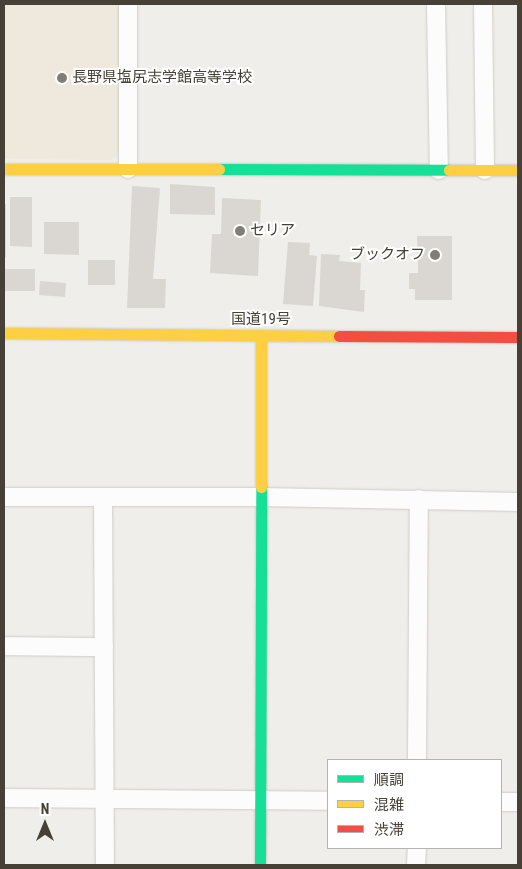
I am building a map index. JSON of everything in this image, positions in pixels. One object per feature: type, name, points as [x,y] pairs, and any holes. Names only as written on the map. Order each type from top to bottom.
[{"type":"main road","points":[[4,169],[518,170]]},
{"type":"main road","name":"国道19号","points":[[4,333],[518,337]]},
{"type":"main road","points":[[260,865],[261,335]]},
{"type":"street","points":[[128,4],[128,169]]},
{"type":"street","points":[[436,4],[439,170]]},
{"type":"street","points":[[482,4],[485,170]]},
{"type":"street","points":[[4,497],[261,496],[518,502]]},
{"type":"street","points":[[103,498],[105,865]]},
{"type":"street","points":[[417,759],[419,500]]},
{"type":"street","points":[[4,646],[104,646]]},
{"type":"street","points":[[4,798],[327,800]]},
{"type":"street","points":[[502,802],[518,802]]},
{"type":"street","points":[[416,849],[416,865]]},
{"type":"shaded area","name":"長野県塩尻志学館高等学校","points":[[4,4],[119,4],[121,153],[111,160],[4,159]]},
{"type":"building","points":[[170,184],[215,187],[215,215],[170,214]]},
{"type":"building","points":[[132,186],[160,188],[153,279],[166,279],[165,308],[127,308]]},
{"type":"building","points":[[10,197],[32,197],[32,247],[10,246]]},
{"type":"building","points":[[222,198],[261,200],[258,276],[210,273],[212,234],[221,234]]},
{"type":"building","points":[[4,204],[6,204],[6,257],[4,257]]},
{"type":"building","points":[[44,222],[79,222],[79,255],[44,254]]},
{"type":"building","name":"ブックオフ","points":[[417,236],[452,236],[452,300],[415,300],[415,289],[409,289],[409,273],[418,273]]},
{"type":"building","points":[[288,242],[310,243],[309,255],[317,256],[313,306],[283,304]]},
{"type":"building","points":[[321,254],[340,255],[339,261],[361,263],[360,290],[365,290],[364,312],[319,306]]},
{"type":"building","points":[[88,260],[115,260],[115,285],[88,285]]},
{"type":"building","points":[[4,269],[35,269],[35,291],[4,291]]},
{"type":"building","points":[[40,281],[66,283],[65,297],[39,295]]},
{"type":"traffic: fast","points":[[219,169],[449,170]]},
{"type":"traffic: fast","points":[[260,865],[261,487]]},
{"type":"traffic: slow","points":[[4,169],[219,169]]},
{"type":"traffic: slow","points":[[449,170],[518,170]]},
{"type":"traffic: slow","points":[[4,333],[339,336]]},
{"type":"traffic: slow","points":[[261,335],[261,487]]},
{"type":"traffic: jam","points":[[339,336],[518,337]]},
{"type":"place","name":"長野県塩尻志学館高等学校","points":[[62,78]]},
{"type":"place","name":"セリア","points":[[240,231]]},
{"type":"place","name":"ブックオフ","points":[[435,255]]}]
